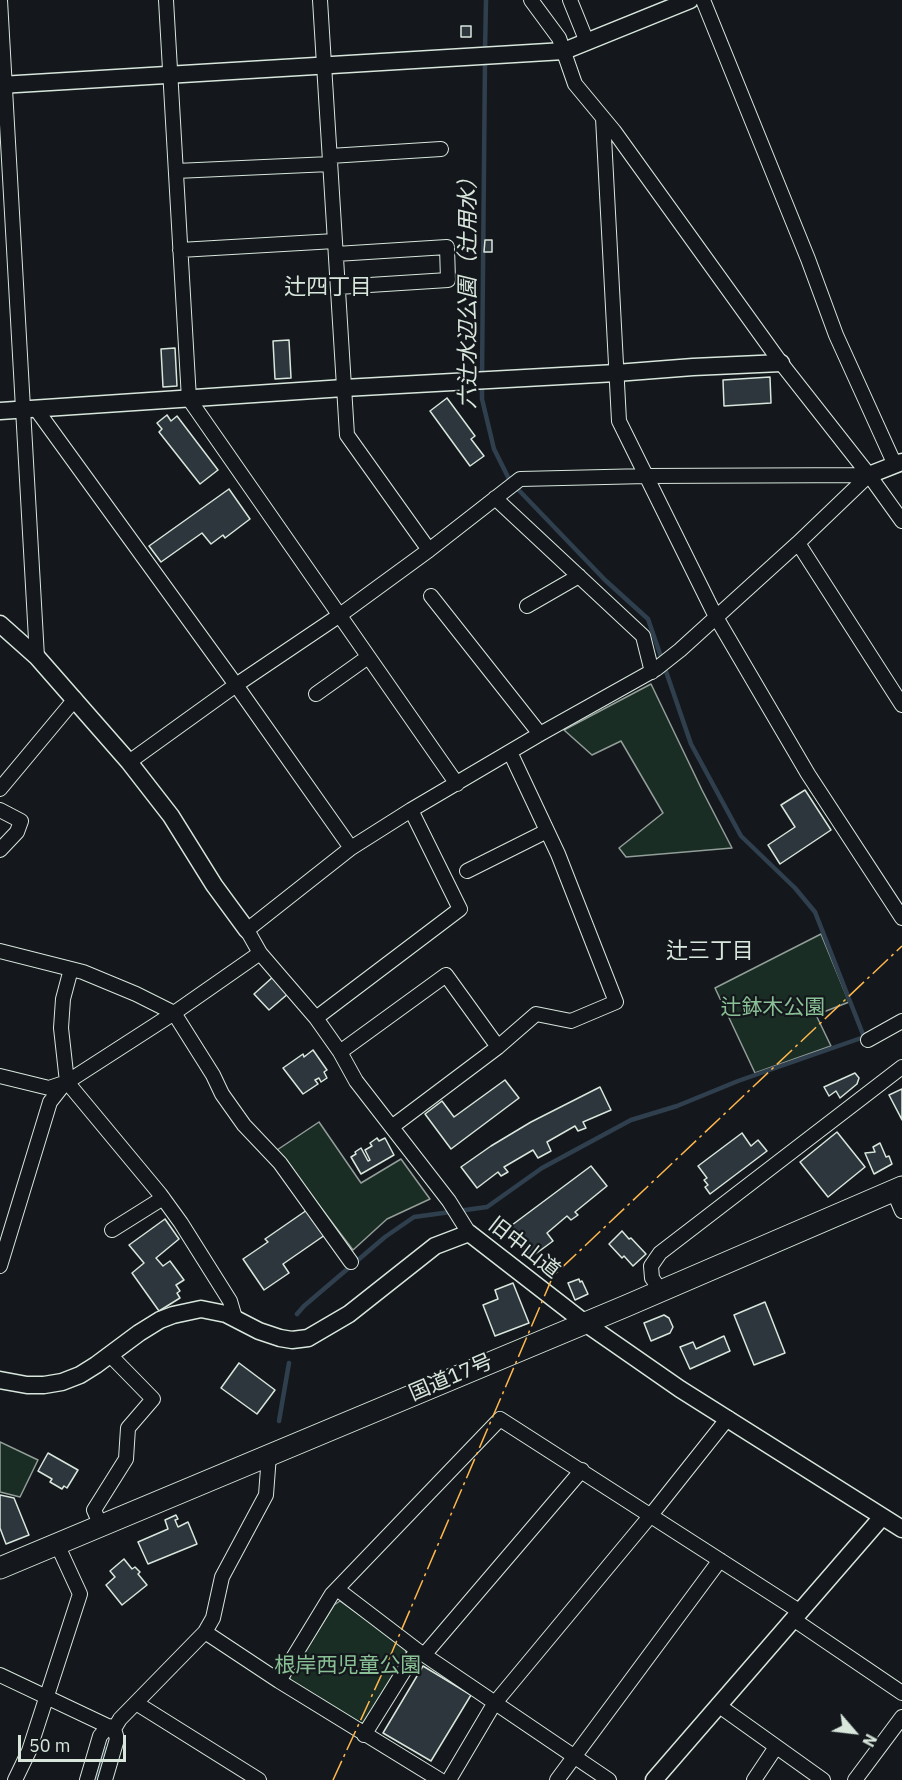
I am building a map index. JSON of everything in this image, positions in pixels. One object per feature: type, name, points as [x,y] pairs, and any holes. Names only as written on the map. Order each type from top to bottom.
[{"type":"highway","name":"国道17号","points":[[0,1568],[661,1291],[898,1189]]},
{"type":"street","points":[[0,0],[2,85],[29,410],[37,657]]},
{"type":"street","points":[[166,0],[189,399],[457,784]]},
{"type":"street","points":[[320,0],[347,435],[429,549]]},
{"type":"street","points":[[531,0],[559,38],[575,84],[603,118],[781,363],[902,521]]},
{"type":"street","points":[[570,0],[587,42]]},
{"type":"street","points":[[2,85],[564,51],[690,0]]},
{"type":"street","points":[[129,762],[340,615],[520,479],[869,475],[898,464],[837,335],[703,0]]},
{"type":"street","points":[[603,118],[619,421],[716,617],[808,774],[902,918]]},
{"type":"street","points":[[176,171],[441,149]]},
{"type":"street","points":[[180,250],[447,247],[448,280],[338,287]]},
{"type":"street","points":[[0,411],[344,388],[781,363]]},
{"type":"street","points":[[29,410],[237,685],[351,848]]},
{"type":"street","points":[[247,930],[351,848],[540,734],[652,672],[680,650],[798,543],[869,475]]},
{"type":"street","points":[[495,498],[643,636],[652,672]]},
{"type":"street","points":[[798,543],[902,705]]},
{"type":"street","points":[[527,606],[579,576]]},
{"type":"street","points":[[431,596],[540,734]]},
{"type":"street","points":[[0,624],[37,657],[75,699],[171,816],[260,953],[316,1018],[340,1052],[356,1081],[449,1201],[469,1233]]},
{"type":"street","points":[[316,694],[368,657]]},
{"type":"street","points":[[0,789],[75,699]]},
{"type":"street","points":[[393,1126],[498,1047],[536,1014],[571,1021],[616,1002],[558,854],[510,752]]},
{"type":"street","points":[[0,810],[21,821],[17,832],[0,850]]},
{"type":"street","points":[[316,1018],[460,909],[411,810]]},
{"type":"street","points":[[467,871],[548,831]]},
{"type":"street","points":[[0,951],[71,969],[136,994],[174,1012],[213,1075],[222,1094],[244,1125],[280,1163],[351,1262]]},
{"type":"street","points":[[0,1076],[49,1088],[67,1082],[260,953]]},
{"type":"street","points":[[71,969],[63,999],[61,1028],[67,1082],[163,1198],[230,1301],[235,1318]]},
{"type":"street","points":[[340,1052],[446,975],[498,1047]]},
{"type":"street","points":[[868,1040],[902,1021]]},
{"type":"street","points":[[661,1291],[652,1278],[651,1266],[660,1253],[902,1067]]},
{"type":"street","points":[[0,1266],[50,1102],[67,1082]]},
{"type":"street","points":[[898,1189],[902,1211]]},
{"type":"street","points":[[112,1230],[163,1198]]},
{"type":"street","name":"旧中山道","points":[[0,1380],[27,1385],[44,1385],[80,1376],[160,1320],[201,1309],[218,1311],[259,1331],[280,1338],[292,1340],[308,1338],[349,1314],[435,1246],[469,1233],[585,1323],[680,1389],[902,1529]]},
{"type":"street","points":[[101,1526],[94,1510],[126,1459],[128,1428],[153,1399],[110,1355]]},
{"type":"street","points":[[449,1780],[494,1704],[651,1515],[728,1418]]},
{"type":"street","points":[[279,1682],[332,1594],[500,1419],[720,1560],[902,1693]]},
{"type":"street","points":[[87,1780],[100,1736],[136,1703],[205,1632],[213,1618],[222,1578],[266,1495],[269,1455]]},
{"type":"street","points":[[364,1735],[421,1652],[582,1470]]},
{"type":"street","points":[[654,1780],[882,1516]]},
{"type":"street","points":[[15,1780],[28,1750],[80,1594],[57,1544]]},
{"type":"street","points":[[557,1780],[720,1560]]},
{"type":"street","points":[[337,1589],[494,1704],[609,1780]]},
{"type":"street","points":[[205,1632],[279,1682],[440,1780]]},
{"type":"street","points":[[0,1675],[111,1727],[117,1739],[105,1780]]},
{"type":"street","points":[[136,1703],[259,1780]]},
{"type":"street","points":[[718,1705],[823,1780]]},
{"type":"street","points":[[855,1780],[902,1717]]},
{"type":"street","points":[[754,1780],[776,1747]]},
{"type":"green space","points":[[651,684],[732,848],[626,857],[619,848],[663,813],[621,741],[592,755],[564,730]]},
{"type":"green space","name":"辻鉢木公園","points":[[821,934],[849,1002],[816,1015],[831,1046],[755,1073],[715,988]]},
{"type":"green space","points":[[319,1122],[361,1183],[401,1159],[430,1199],[387,1219],[353,1250],[277,1150]]},
{"type":"green space","points":[[0,1442],[38,1460],[20,1497],[0,1492]]},
{"type":"green space","name":"根岸西児童公園","points":[[340,1601],[406,1648],[406,1654],[364,1723],[357,1723],[292,1683],[289,1677],[334,1605]]},
{"type":"building","points":[[461,26],[471,26],[471,37],[461,37]]},
{"type":"building","points":[[485,240],[492,240],[492,252],[484,252]]},
{"type":"building","points":[[289,340],[291,378],[275,379],[273,341]]},
{"type":"building","points":[[175,348],[177,386],[163,387],[161,349]]},
{"type":"building","points":[[770,377],[771,403],[724,406],[723,380]]},
{"type":"building","points":[[447,398],[475,436],[471,439],[484,456],[470,466],[430,411]]},
{"type":"building","points":[[167,415],[171,421],[177,416],[218,470],[200,484],[159,432],[162,429],[157,423]]},
{"type":"building","points":[[229,489],[250,519],[225,538],[223,535],[211,544],[202,533],[161,562],[149,546]]},
{"type":"building","points":[[805,790],[831,830],[780,864],[768,845],[795,827],[781,805]]},
{"type":"building","points":[[274,976],[289,993],[269,1010],[254,994]]},
{"type":"building","points":[[313,1050],[327,1070],[324,1072],[327,1078],[321,1082],[319,1078],[315,1080],[318,1084],[303,1094],[283,1068]]},
{"type":"building","points":[[855,1073],[859,1078],[857,1084],[840,1098],[836,1091],[829,1096],[824,1087]]},
{"type":"building","points":[[505,1080],[519,1098],[451,1149],[425,1114],[442,1101],[454,1117]]},
{"type":"building","points":[[600,1087],[611,1110],[583,1122],[586,1128],[578,1131],[575,1126],[547,1142],[551,1151],[538,1158],[533,1150],[504,1167],[508,1172],[501,1176],[498,1172],[477,1188],[461,1167],[531,1122]]},
{"type":"building","points":[[902,1089],[902,1120],[889,1095]]},
{"type":"building","points":[[837,1132],[865,1167],[828,1197],[800,1162]]},
{"type":"building","points":[[742,1133],[751,1146],[758,1140],[767,1151],[710,1194],[705,1187],[708,1185],[704,1180],[707,1178],[698,1166]]},
{"type":"building","points":[[377,1138],[379,1141],[385,1138],[394,1155],[361,1174],[351,1157],[361,1148],[368,1161],[370,1160],[365,1150],[372,1146],[370,1143]]},
{"type":"building","points":[[880,1143],[892,1164],[874,1174],[865,1153],[875,1152],[873,1147]]},
{"type":"building","points":[[591,1166],[607,1186],[575,1212],[578,1215],[571,1220],[567,1216],[547,1233],[553,1241],[530,1258],[508,1228]]},
{"type":"building","points":[[307,1210],[325,1235],[283,1264],[289,1273],[264,1290],[243,1259],[268,1242],[265,1239]]},
{"type":"building","points":[[165,1219],[179,1239],[156,1258],[163,1266],[170,1261],[184,1280],[176,1285],[180,1291],[177,1293],[180,1298],[159,1311],[132,1273],[144,1263],[129,1245]]},
{"type":"building","points":[[622,1231],[646,1254],[633,1266],[609,1244]]},
{"type":"building","points":[[579,1279],[588,1294],[575,1300],[568,1283]]},
{"type":"building","points":[[513,1283],[529,1323],[495,1336],[483,1305],[498,1299],[495,1290]]},
{"type":"building","points":[[765,1302],[785,1353],[754,1365],[734,1315]]},
{"type":"building","points":[[664,1315],[669,1318],[673,1327],[670,1333],[651,1341],[644,1323]]},
{"type":"building","points":[[724,1336],[730,1351],[690,1369],[680,1347],[693,1342],[696,1349]]},
{"type":"building","points":[[239,1363],[275,1390],[257,1414],[221,1388]]},
{"type":"building","points":[[48,1453],[78,1470],[67,1488],[64,1486],[62,1489],[50,1482],[52,1479],[38,1471]]},
{"type":"building","points":[[0,1495],[14,1498],[29,1535],[6,1544],[0,1528]]},
{"type":"building","points":[[176,1515],[178,1519],[175,1520],[178,1527],[188,1522],[197,1544],[148,1564],[138,1542],[168,1529],[165,1520]]},
{"type":"building","points":[[124,1559],[132,1569],[135,1567],[140,1572],[138,1574],[147,1585],[122,1605],[106,1585],[115,1577],[110,1571]]},
{"type":"building","points":[[423,1666],[471,1695],[431,1761],[383,1733]]},
{"type":"waterway","name":"六辻水辺公園（辻用水）","points":[[485,52],[486,0]]},
{"type":"waterway","name":"六辻水辺公園（辻用水）","points":[[482,376],[485,60]]},
{"type":"waterway","name":"六辻水辺公園（辻用水）","points":[[297,1314],[385,1237],[414,1217],[487,1207],[542,1168],[631,1120],[677,1106],[738,1081],[864,1037],[815,912],[795,888],[741,836],[691,744],[648,619],[605,580],[510,481],[494,449],[482,399],[482,384]]},
{"type":"waterway","name":"六辻水辺公園（辻用水）","points":[[279,1421],[289,1363]]},
{"type":"waterway","name":"六辻水辺公園（辻用水）","points":[[96,1780],[105,1749]]},
{"type":"power","points":[[333,1780],[392,1652],[553,1276],[902,946]]},
{"type":"district","name":"辻四丁目","points":[[328,288]]},
{"type":"district","name":"辻三丁目","points":[[710,952]]}]
